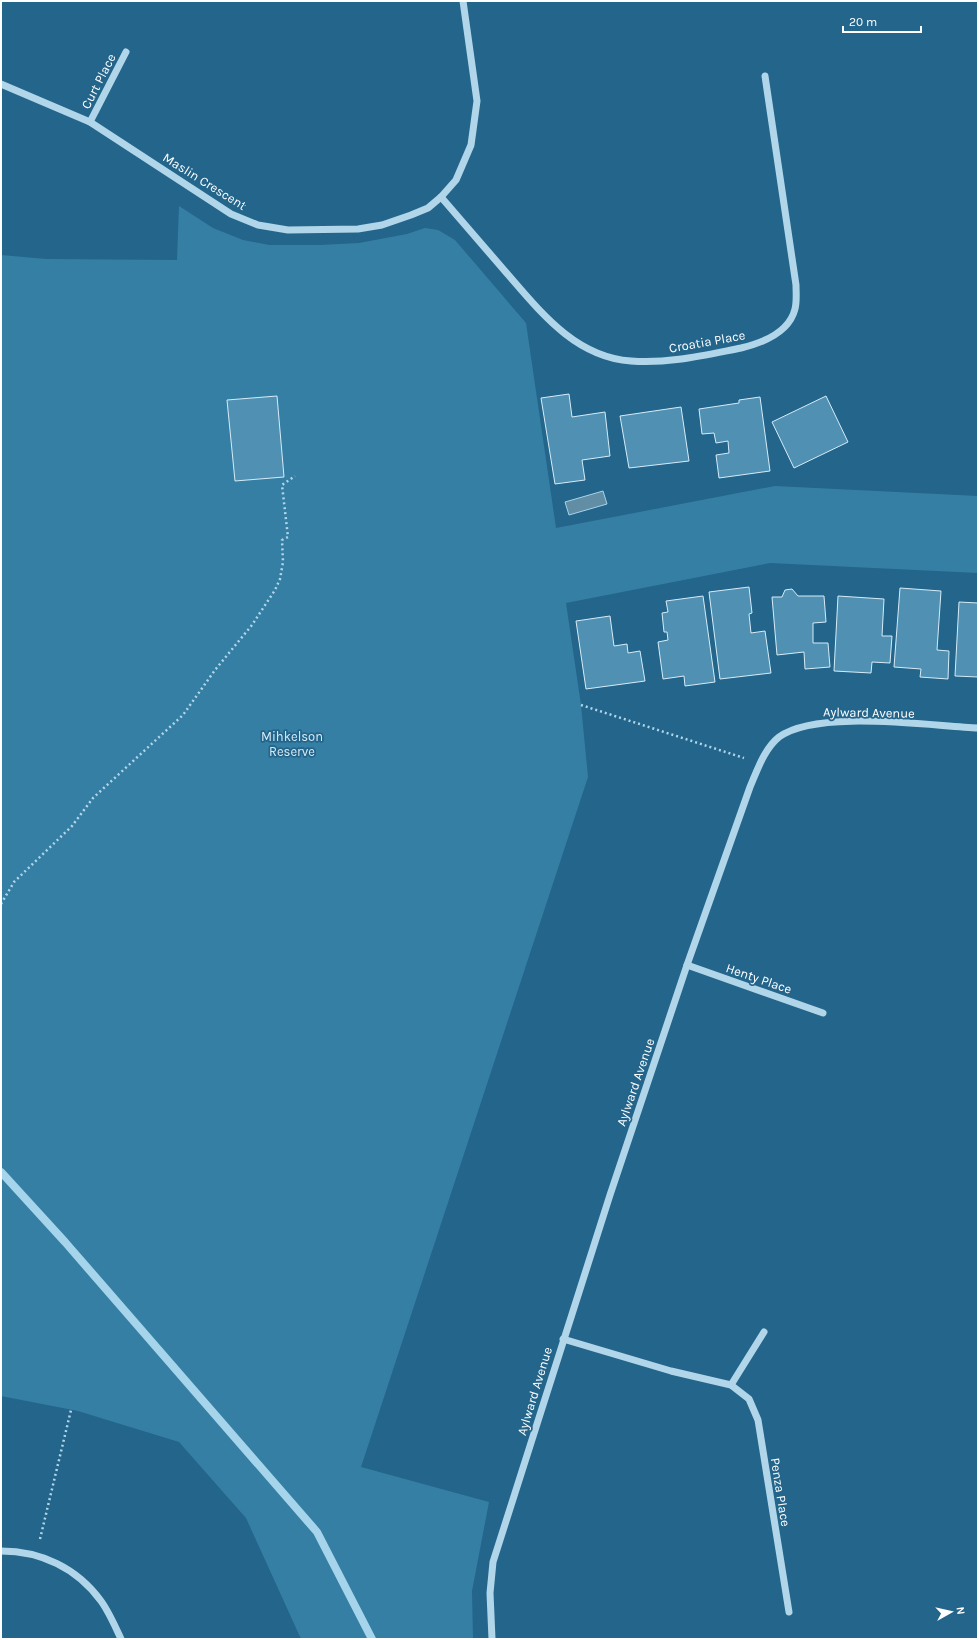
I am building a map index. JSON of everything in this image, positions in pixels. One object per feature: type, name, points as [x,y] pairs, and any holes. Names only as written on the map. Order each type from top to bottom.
[{"type":"street","name":"Maslin Crescent","points":[[1,84],[90,122],[231,214],[258,225],[288,230],[358,229],[382,226],[411,216],[428,208],[441,197],[456,180],[471,145],[477,101],[463,1]]},
{"type":"street","name":"Curt Place","points":[[90,122],[126,52]]},
{"type":"street","name":"Croatia Place","points":[[441,197],[539,311],[567,337],[596,353],[614,359],[652,362],[689,358],[756,345],[779,332],[788,323],[795,310],[796,300],[796,285],[765,76]]},
{"type":"street","name":"Aylward Avenue","points":[[492,1639],[490,1593],[493,1562],[563,1339],[687,965],[750,787],[760,763],[777,738],[787,732],[820,722],[887,722],[978,728]]},
{"type":"street","name":"Henty Place","points":[[687,965],[823,1013]]},
{"type":"street","points":[[731,1385],[764,1332]]},
{"type":"street","name":"Penza Place","points":[[563,1339],[671,1371],[731,1385],[749,1399],[758,1420],[789,1612]]},
{"type":"street","points":[[1,1552],[16,1551],[36,1555],[66,1567],[83,1580],[102,1601],[121,1639]]},
{"type":"path","points":[[1,904],[14,882],[47,848],[72,826],[93,798],[183,715],[264,607],[280,580],[283,562],[282,540],[288,537],[282,485],[295,476]]},
{"type":"path","points":[[581,705],[760,763]]},
{"type":"path","points":[[36,1555],[71,1410]]},
{"type":"green space","name":"Mihkelson Reserve","points":[[179,206],[213,228],[243,240],[269,245],[359,243],[407,234],[425,228],[438,230],[455,240],[526,323],[556,528],[775,486],[978,496],[978,573],[770,563],[566,603],[581,705],[588,777],[361,1467],[489,1502],[472,1591],[473,1639],[301,1639],[246,1518],[179,1442],[78,1411],[1,1396],[1,255],[46,259],[177,260]]},
{"type":"shaded area","points":[[603,491],[607,504],[569,515],[565,502]]},
{"type":"building","points":[[569,394],[572,417],[605,412],[610,456],[582,460],[585,480],[555,484],[541,398]]},
{"type":"building","points":[[277,396],[284,477],[235,481],[227,400]]},
{"type":"building","points":[[826,396],[848,442],[794,468],[772,422]]},
{"type":"building","points":[[760,397],[770,471],[719,478],[716,455],[729,453],[728,441],[716,443],[714,433],[702,434],[699,409],[739,403],[739,400]]},
{"type":"building","points":[[681,407],[689,461],[629,468],[620,416]]},
{"type":"building","points":[[749,587],[752,613],[749,614],[751,633],[765,631],[771,673],[720,679],[709,592]]},
{"type":"building","points":[[900,588],[941,591],[937,650],[949,651],[948,679],[920,677],[921,669],[894,667]]},
{"type":"building","points":[[792,589],[798,596],[824,596],[826,622],[813,623],[813,643],[828,643],[830,667],[805,669],[804,652],[777,655],[772,597],[782,597],[785,590]]},
{"type":"building","points":[[703,596],[715,682],[685,686],[684,676],[663,679],[658,642],[668,640],[667,632],[664,632],[662,613],[668,612],[666,601]]},
{"type":"building","points":[[838,596],[884,599],[882,636],[892,636],[890,663],[872,662],[871,673],[834,671]]},
{"type":"building","points":[[959,602],[978,603],[978,677],[955,676]]},
{"type":"building","points":[[610,616],[614,646],[627,644],[628,653],[640,651],[645,681],[586,689],[576,621]]},
{"type":"waterway","points":[[1,1172],[65,1242],[317,1532],[372,1639]]}]
